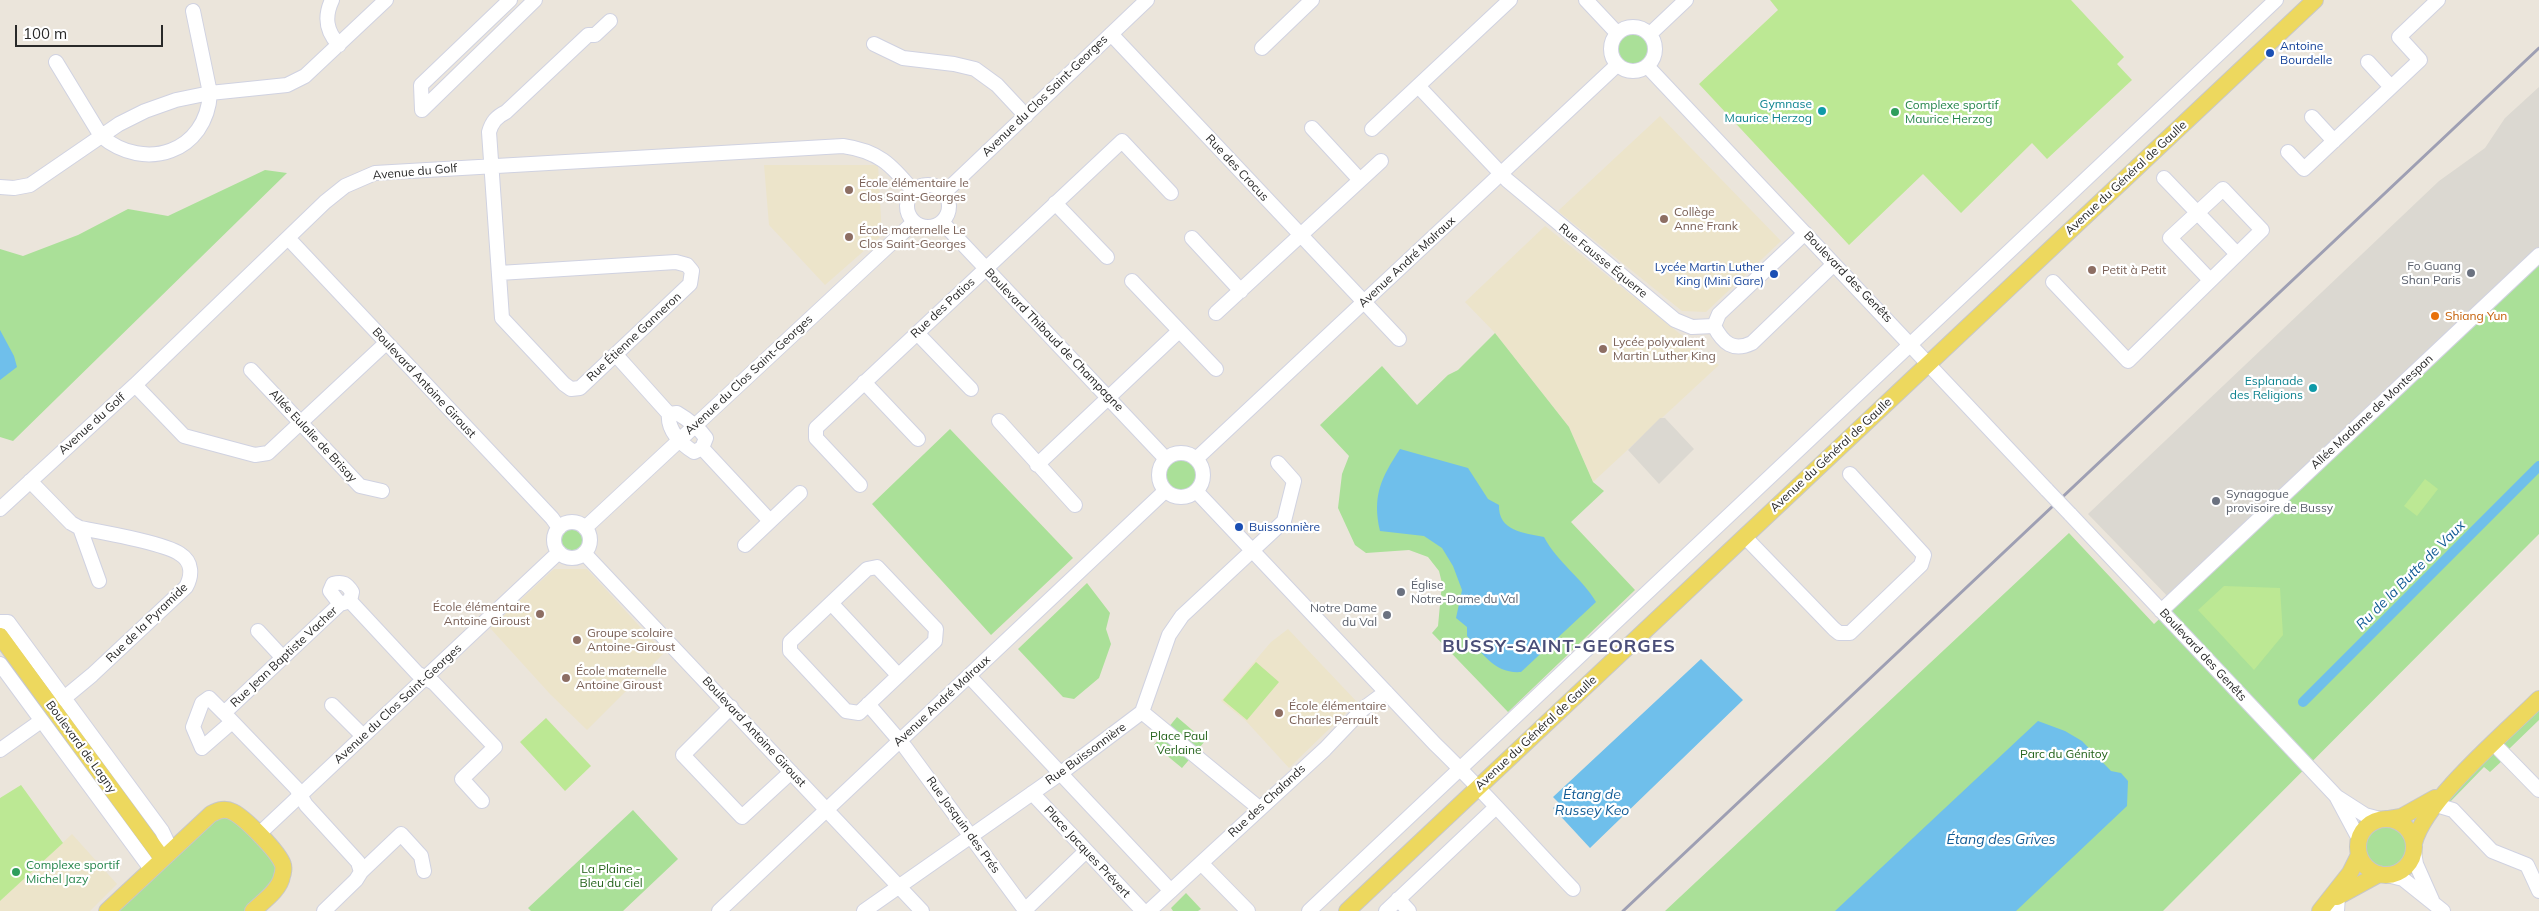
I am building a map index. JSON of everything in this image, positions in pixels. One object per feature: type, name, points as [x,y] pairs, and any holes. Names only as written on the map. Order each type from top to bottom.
[{"type":"main road","name":"Avenue du Général de Gaulle","points":[[1347,911],[2315,0]]},
{"type":"main road","name":"Boulevard de Lagny","points":[[0,636],[162,859]]},
{"type":"main road","points":[[2332,905],[2350,873],[2367,826],[2385,819],[2402,817],[2452,785],[2539,699]]},
{"type":"main road","points":[[2332,905],[2383,875],[2405,868],[2422,821],[2443,806],[2452,785]]},
{"type":"main road","points":[[107,911],[211,814],[221,809],[233,812],[259,834],[283,865],[282,878],[276,889],[253,911]]},
{"type":"main road","points":[[2385,819],[2406,827],[2414,847]]},
{"type":"main road","points":[[2359,847],[2363,864],[2383,875]]},
{"type":"street","points":[[332,0],[328,10],[328,28],[339,45]]},
{"type":"street","points":[[0,186],[14,188],[30,185],[119,124],[176,100],[210,93],[286,85],[305,76],[386,0]]},
{"type":"street","points":[[510,0],[421,85],[422,110],[535,0]]},
{"type":"street","name":"Avenue du Clos Saint-Georges","points":[[944,193],[1147,0]]},
{"type":"street","points":[[1262,48],[1312,0]]},
{"type":"street","points":[[1372,129],[1510,0]]},
{"type":"street","points":[[1586,0],[1617,33]]},
{"type":"street","points":[[1650,34],[1686,0]]},
{"type":"street","name":"Avenue du Général de Gaulle","points":[[1309,911],[2276,0]]},
{"type":"street","points":[[2288,152],[2304,169],[2420,60],[2399,37],[2438,0]]},
{"type":"street","points":[[56,62],[101,136],[112,146],[128,153],[152,155],[166,152],[178,146],[198,130],[205,118],[210,93],[193,11]]},
{"type":"street","name":"Rue Étienne Ganneron","points":[[499,273],[676,262],[688,266],[692,272],[690,284],[580,388],[571,389],[564,384],[502,318],[489,132],[494,119],[506,112],[588,35],[595,35],[610,21]]},
{"type":"street","points":[[1630,26],[1644,29],[1650,34],[1653,40],[1654,53],[1647,66],[1630,71],[1617,64],[1613,59],[1610,45],[1617,33],[1630,26]]},
{"type":"street","name":"Rue des Crocus","points":[[1111,34],[1400,339]]},
{"type":"street","points":[[874,44],[903,58],[954,64],[975,69],[997,85],[1026,116]]},
{"type":"street","points":[[2368,62],[2391,87]]},
{"type":"street","name":"Avenue André Malraux","points":[[1196,459],[1617,64]]},
{"type":"street","name":"Boulevard des Genêts","points":[[1647,66],[2336,796],[2365,815],[2385,819]]},
{"type":"street","name":"Rue Fausse Équerre","points":[[1419,87],[1500,174],[1675,320],[1692,327],[1714,326]]},
{"type":"street","points":[[2312,116],[2334,141]]},
{"type":"street","points":[[1312,128],[1360,180]]},
{"type":"street","name":"Rue des Patios","points":[[860,485],[816,438],[816,428],[864,382],[1122,141],[1171,193]]},
{"type":"street","name":"Avenue du Golf","points":[[0,509],[345,186],[374,173],[843,146],[860,148],[877,154],[913,191]]},
{"type":"street","points":[[1216,313],[1380,161]]},
{"type":"street","points":[[2164,178],[2237,254]]},
{"type":"street","points":[[932,186],[944,193],[947,198],[948,211],[942,222],[925,227],[914,222],[907,210],[909,196],[913,191],[919,187],[932,186]]},
{"type":"street","points":[[2054,282],[2128,361],[2262,230],[2222,189],[2170,238],[2210,280]]},
{"type":"street","points":[[1056,203],[1107,257]]},
{"type":"street","name":"Avenue du Clos Saint-Georges","points":[[585,528],[914,222]]},
{"type":"street","name":"Boulevard Thibaud de Champagne","points":[[942,222],[1166,459]]},
{"type":"street","points":[[1805,233],[1719,314],[1714,326],[1724,341],[1731,346],[1741,348],[1752,342],[1834,264]]},
{"type":"street","name":"Boulevard Antoine Giroust","points":[[288,238],[552,518],[559,528]]},
{"type":"street","points":[[1192,238],[1241,291]]},
{"type":"street","name":"Allée Madame de Montespan","points":[[2161,611],[2539,255]]},
{"type":"street","points":[[1132,281],[1216,369]]},
{"type":"street","points":[[1037,465],[1179,331]]},
{"type":"street","points":[[917,333],[971,389]]},
{"type":"street","points":[[135,384],[184,436],[255,455],[268,454],[386,343]]},
{"type":"street","points":[[616,355],[669,414],[668,422],[679,440],[694,452],[702,448],[706,438],[695,425],[677,413],[669,414]]},
{"type":"street","name":"Allée Eulalie de Brisay","points":[[251,370],[360,486],[382,491]]},
{"type":"street","points":[[864,382],[918,439]]},
{"type":"street","points":[[1000,421],[1037,465],[1075,505]]},
{"type":"street","points":[[702,448],[770,521]]},
{"type":"street","points":[[1181,453],[1196,459],[1203,474],[1201,484],[1196,491],[1184,497],[1177,497],[1165,491],[1161,485],[1159,471],[1166,459],[1181,453]]},
{"type":"street","points":[[1259,808],[1142,712],[1169,634],[1182,616],[1284,521],[1294,481],[1278,463]]},
{"type":"street","points":[[1745,536],[1839,634],[1850,633],[1921,565],[1924,555],[1850,474]]},
{"type":"street","name":"Rue de la Pyramide","points":[[30,481],[71,523],[80,528],[171,549],[187,560],[191,576],[186,588],[92,675],[63,699]]},
{"type":"street","name":"Avenue André Malraux","points":[[718,911],[1165,491]]},
{"type":"street","points":[[1196,491],[1386,692],[1479,787],[1496,808],[1573,889]]},
{"type":"street","points":[[745,545],[800,492]]},
{"type":"street","points":[[569,522],[581,524],[585,528],[590,544],[584,553],[574,558],[559,552],[554,542],[559,528],[569,522]]},
{"type":"street","points":[[80,528],[99,581]]},
{"type":"street","name":"Avenue du Clos Saint-Georges","points":[[259,834],[559,552]]},
{"type":"street","name":"Boulevard Antoine Giroust","points":[[584,553],[922,911]]},
{"type":"street","points":[[877,567],[936,629],[935,641],[858,712],[846,711],[790,651],[790,642],[831,604],[867,569],[877,567]]},
{"type":"street","name":"Rue Jean Baptiste Vacher","points":[[361,872],[358,862],[306,805],[296,788],[228,718],[283,658],[345,603],[417,674],[434,683],[495,747],[462,779],[482,801]]},
{"type":"street","points":[[831,604],[898,676]]},
{"type":"street","points":[[0,622],[8,622],[162,831],[162,859]]},
{"type":"street","points":[[258,630],[283,658]]},
{"type":"street","points":[[0,664],[41,721],[162,859]]},
{"type":"street","points":[[969,676],[1171,891]]},
{"type":"street","name":"Rue des Chalands","points":[[1149,911],[1325,749],[1364,709],[1386,692]]},
{"type":"street","name":"Rue Josquin des Prés","points":[[868,704],[900,740],[1024,911]]},
{"type":"street","points":[[332,705],[363,736]]},
{"type":"street","points":[[731,707],[682,755],[742,818],[791,772]]},
{"type":"street","name":"Rue Buissonnière","points":[[864,911],[1032,793],[1142,712]]},
{"type":"street","points":[[0,750],[41,721]]},
{"type":"street","points":[[2494,744],[2539,790]]},
{"type":"street","name":"Place Jacques Prévert","points":[[1032,793],[1143,911]]},
{"type":"street","name":"Boulevard des Genêts","points":[[2336,796],[2359,847]]},
{"type":"street","points":[[2443,806],[2492,851],[2527,865],[2539,891]]},
{"type":"street","points":[[1386,911],[1496,808]]},
{"type":"street","points":[[330,909],[361,872],[401,834],[421,856],[424,871]]},
{"type":"street","points":[[2414,847],[2416,864],[2433,900]]},
{"type":"street","points":[[1024,911],[1086,851]]},
{"type":"street","points":[[1201,862],[1248,911]]},
{"type":"street","points":[[2383,875],[2402,879],[2433,900],[2443,911]]},
{"type":"street","points":[[1398,899],[1409,911]]},
{"type":"shaded area","name":"Esplanade des Religions","points":[[2539,87],[2539,261],[2175,604],[2088,514],[2439,181],[2485,148],[2505,118]]},
{"type":"shaded area","name":"Collège Anne Frank","points":[[1660,116],[1781,241],[1706,312],[1682,311],[1558,211]]},
{"type":"shaded area","points":[[764,165],[878,165],[882,235],[825,285],[769,225]]},
{"type":"shaded area","name":"Lycée polyvalent Martin Luther King","points":[[1545,226],[1719,365],[1593,482],[1569,427],[1495,333],[1465,302]]},
{"type":"shaded area","points":[[1660,418],[1665,418],[1694,449],[1659,484],[1628,450]]},
{"type":"shaded area","name":"Groupe scolaire Antoine-Giroust","points":[[554,569],[587,569],[664,653],[587,730],[550,694],[490,628]]},
{"type":"shaded area","points":[[1288,629],[1357,702],[1289,768],[1246,721],[1221,701],[1271,642]]},
{"type":"shaded area","points":[[72,834],[117,884],[90,911],[0,911],[0,901]]},
{"type":"green space","name":"Complexe sportif Maurice Herzog","points":[[1770,0],[2071,0],[2124,57],[2117,64],[2132,80],[2047,159],[2032,143],[1961,213],[1923,174],[1849,245],[1699,84],[1778,10]]},
{"type":"green space","points":[[1632,34],[1644,38],[1648,50],[1644,62],[1632,66],[1620,62],[1616,50],[1620,38]]},
{"type":"green space","points":[[265,170],[287,173],[13,441],[0,437],[0,249],[23,256],[78,235],[128,209],[168,216]]},
{"type":"green space","name":"Parc du Génitoy","points":[[2539,261],[2539,534],[2163,911],[1665,911],[2069,533],[2154,624]]},
{"type":"green space","points":[[1495,333],[1569,427],[1593,482],[1604,491],[1571,522],[1635,590],[1508,712],[1432,633],[1438,626],[1442,583],[1439,571],[1428,557],[1409,550],[1366,553],[1355,545],[1338,508],[1342,474],[1349,456],[1320,425],[1382,366],[1417,405],[1448,375],[1458,370]]},
{"type":"green space","points":[[950,429],[1073,558],[991,635],[872,504]]},
{"type":"green space","points":[[1181,459],[1192,464],[1197,475],[1192,486],[1181,491],[1170,486],[1165,475],[1170,464]]},
{"type":"green space","points":[[2425,479],[2438,489],[2417,516],[2404,506]]},
{"type":"green space","points":[[573,529],[582,532],[585,541],[582,550],[573,553],[564,550],[561,541],[564,532]]},
{"type":"green space","points":[[1087,583],[1110,613],[1106,629],[1111,644],[1099,678],[1074,699],[1063,697],[1018,649]]},
{"type":"green space","points":[[2224,586],[2280,588],[2283,635],[2254,670],[2198,610]]},
{"type":"green space","points":[[1256,662],[1279,682],[1247,720],[1223,700]]},
{"type":"green space","points":[[2539,708],[2539,720],[2509,749],[2503,744]]},
{"type":"green space","name":"Place Paul Verlaine","points":[[1177,717],[1205,741],[1182,768],[1154,745]]},
{"type":"green space","points":[[546,718],[591,766],[565,791],[520,742]]},
{"type":"green space","points":[[2494,752],[2503,760],[2490,772],[2484,767],[2450,802],[2450,797]]},
{"type":"green space","name":"Complexe sportif Michel Jazy","points":[[21,785],[63,843],[0,901],[0,798]]},
{"type":"green space","name":"La Plaine - Bleu du ciel","points":[[633,810],[678,859],[623,911],[531,911],[528,908]]},
{"type":"green space","points":[[234,817],[276,861],[277,879],[246,911],[113,911],[212,818]]},
{"type":"green space","points":[[2381,826],[2389,826],[2401,832],[2407,848],[2401,864],[2389,870],[2381,870],[2369,864],[2363,852],[2363,844],[2369,832]]},
{"type":"green space","points":[[1186,893],[1201,909],[1198,911],[1173,911],[1171,908]]},
{"type":"water","points":[[0,330],[14,356],[17,367],[0,380]]},
{"type":"water","points":[[1400,449],[1468,468],[1488,499],[1499,505],[1503,520],[1521,532],[1544,537],[1549,546],[1584,585],[1596,602],[1521,672],[1504,670],[1490,662],[1467,636],[1467,627],[1456,618],[1462,590],[1453,566],[1442,548],[1424,536],[1380,531],[1377,508],[1380,488],[1383,478]]},
{"type":"water","name":"Étang de Russey Keo","points":[[1701,659],[1743,700],[1590,848],[1553,808],[1559,803],[1553,797]]},
{"type":"water","name":"Étang des Grives","points":[[2038,721],[2065,731],[2082,741],[2111,771],[2121,773],[2128,781],[2127,806],[2016,911],[1835,911]]},
{"type":"waterway","name":"Ru de la Butte de Vaux","points":[[2303,702],[2539,466]]},
{"type":"railway","points":[[1623,911],[2539,48]]},
{"type":"place","name":"Antoine Bourdelle","points":[[2270,53]]},
{"type":"place","name":"Gymnase Maurice Herzog","points":[[1822,111]]},
{"type":"place","name":"Complexe sportif Maurice Herzog","points":[[1895,112]]},
{"type":"place","name":"École élémentaire le Clos Saint-Georges","points":[[849,190]]},
{"type":"place","name":"Collège Anne Frank","points":[[1664,219]]},
{"type":"place","name":"École maternelle Le Clos Saint-Georges","points":[[849,237]]},
{"type":"place","name":"Petit à Petit","points":[[2092,270]]},
{"type":"place","name":"Fo Guang Shan Paris","points":[[2471,273]]},
{"type":"place","name":"Lycée Martin Luther King (Mini Gare)","points":[[1774,274]]},
{"type":"place","name":"Shiang Yun","points":[[2435,316]]},
{"type":"place","name":"Lycée polyvalent Martin Luther King","points":[[1603,349]]},
{"type":"place","name":"Esplanade des Religions","points":[[2313,388]]},
{"type":"place","name":"Synagogue provisoire de Bussy","points":[[2216,501]]},
{"type":"place","name":"Buissonnière","points":[[1239,527]]},
{"type":"place","name":"Église Notre-Dame du Val","points":[[1401,592]]},
{"type":"place","name":"École élémentaire Antoine Giroust","points":[[540,614]]},
{"type":"place","name":"Notre Dame du Val","points":[[1387,615]]},
{"type":"place","name":"Groupe scolaire Antoine-Giroust","points":[[577,640]]},
{"type":"place","name":"École maternelle Antoine Giroust","points":[[566,678]]},
{"type":"place","name":"École élémentaire Charles Perrault","points":[[1279,713]]},
{"type":"place","name":"Complexe sportif Michel Jazy","points":[[16,872]]},
{"type":"district","name":"BUSSY-SAINT-GEORGES","points":[[1559,647]]}]
